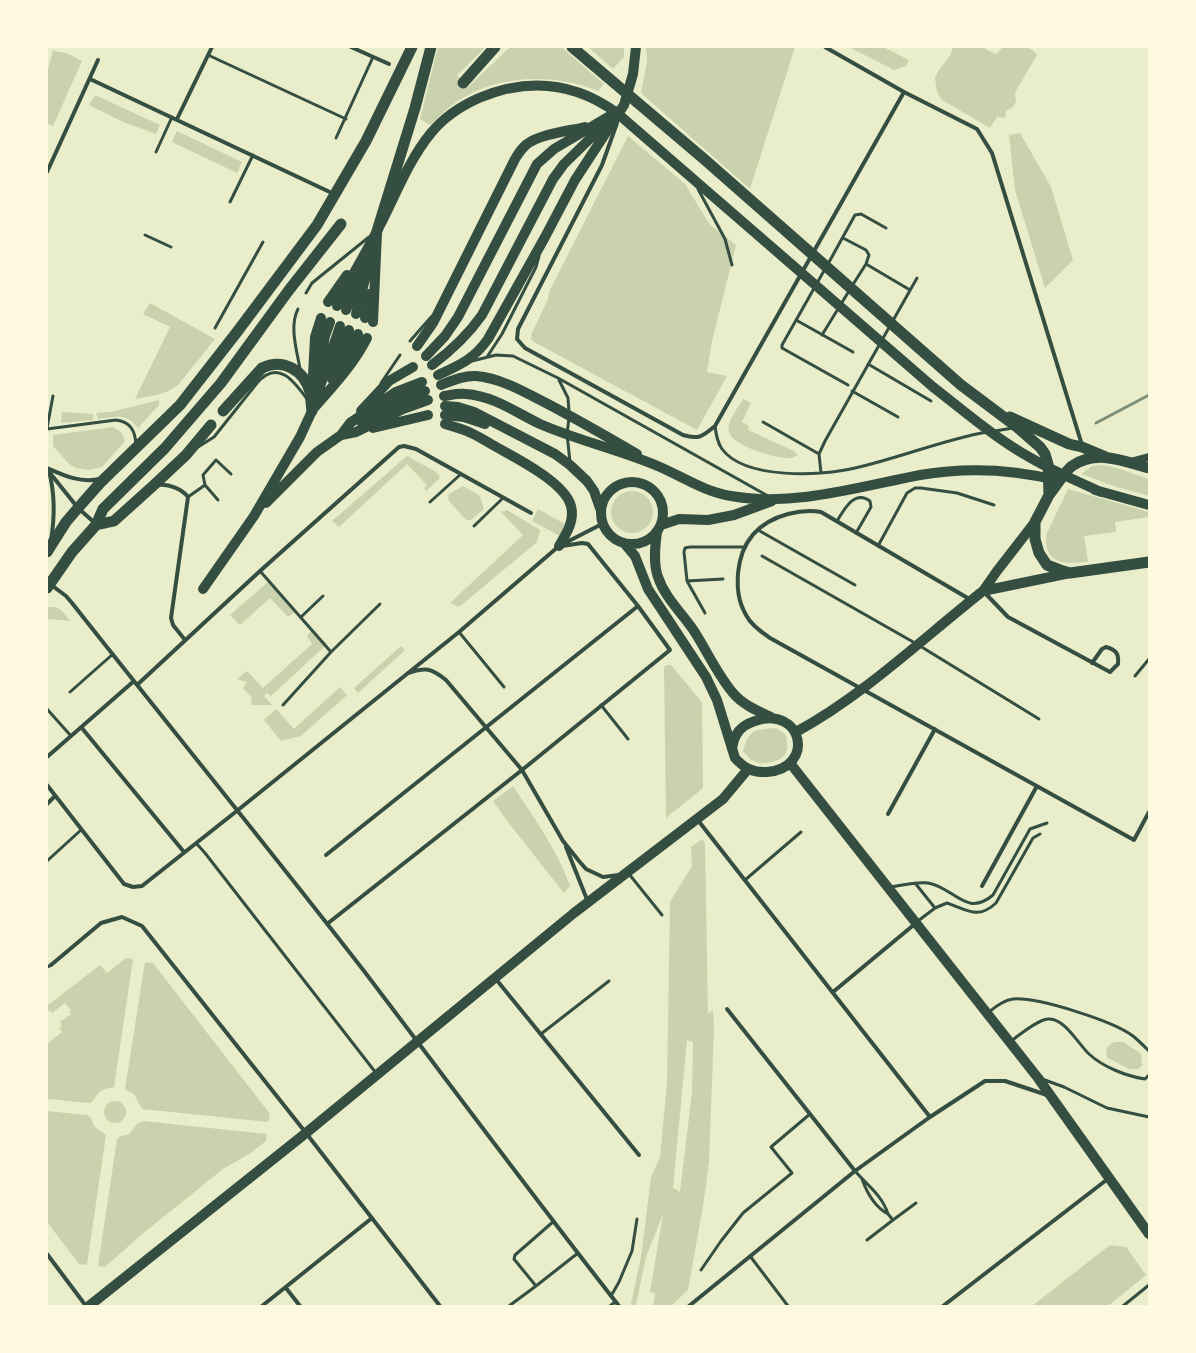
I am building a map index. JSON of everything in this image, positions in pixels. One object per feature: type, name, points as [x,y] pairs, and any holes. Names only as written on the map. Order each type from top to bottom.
[{"type":"highway","points":[[47,552],[66,522],[106,477],[180,405],[317,225],[366,141],[412,47]]},
{"type":"highway","points":[[377,231],[415,108],[431,47]]},
{"type":"highway","points":[[463,82],[495,47]]},
{"type":"highway","points":[[572,47],[704,159],[961,385],[995,410],[1040,447],[1045,454],[1048,464],[1049,495]]},
{"type":"highway","points":[[48,585],[72,552],[96,525],[103,508],[165,448],[221,383],[289,290],[341,224]]},
{"type":"highway","points":[[224,411],[255,374],[269,364],[285,365],[293,368],[302,377],[306,382],[310,393],[311,407]]},
{"type":"highway","points":[[995,410],[1069,444],[1082,447],[1106,457],[1149,468]]},
{"type":"highway","points":[[96,525],[114,521],[186,455],[211,425]]},
{"type":"highway","points":[[1106,457],[1092,457],[1071,466],[1049,495],[1035,522],[1035,539],[1039,553],[1048,565],[1070,573],[1149,562]]},
{"type":"main road","points":[[636,47],[633,74],[622,107],[575,180],[488,339],[480,351],[439,380],[475,376],[514,386],[569,415],[660,467],[694,484],[729,496],[751,499],[817,495],[861,488],[921,475],[964,470],[1000,470],[1030,474],[1149,504]]},
{"type":"main road","points":[[377,231],[337,306],[412,161],[431,133],[456,110],[495,91],[515,87],[531,86],[562,88],[591,97],[604,103],[616,113],[933,387],[1010,446],[1054,471],[1101,492]]},
{"type":"main road","points":[[622,107],[564,164],[553,179],[482,315],[472,329],[452,350],[429,360],[458,317],[536,164],[554,149],[622,107]]},
{"type":"main road","points":[[414,344],[433,323],[515,159],[521,150],[528,143],[547,136],[593,126]]},
{"type":"main road","points":[[377,231],[365,318],[377,231]]},
{"type":"main road","points":[[311,407],[352,346],[344,328]]},
{"type":"main road","points":[[311,407],[315,337],[344,328]]},
{"type":"main road","points":[[203,589],[254,516],[300,437],[344,328]]},
{"type":"main road","points":[[353,428],[369,402],[389,382],[420,387]]},
{"type":"main road","points":[[254,516],[317,452],[341,435],[420,387]]},
{"type":"main road","points":[[353,428],[396,392],[420,387]]},
{"type":"main road","points":[[341,435],[353,428],[403,409],[420,387]]},
{"type":"main road","points":[[353,428],[405,421],[420,387]]},
{"type":"main road","points":[[444,396],[465,394],[483,396],[509,407],[539,423],[660,467]]},
{"type":"main road","points":[[559,546],[567,533],[572,515],[571,506],[561,491],[533,468],[472,433],[445,415],[464,417],[519,436],[556,454],[587,481],[594,491],[600,508],[602,524],[607,533],[614,539],[624,544],[635,556],[648,589],[706,677],[718,700],[735,758],[740,764],[757,772],[774,771],[790,763],[796,755],[798,746],[796,732],[784,722],[747,705],[733,694],[693,630],[666,593],[658,577],[655,560],[659,528],[663,518],[662,503],[657,494],[652,488],[643,484],[634,481],[623,482],[608,492],[603,499],[600,508]]},
{"type":"main road","points":[[1127,462],[1149,457]]},
{"type":"main road","points":[[624,544],[643,542],[651,538],[659,528],[679,520],[708,520],[734,516],[776,498]]},
{"type":"main road","points":[[796,732],[861,690],[983,591],[997,570],[1035,522]]},
{"type":"main road","points":[[983,591],[1070,573]]},
{"type":"main road","points":[[732,749],[736,734],[742,727],[763,719],[775,719]]},
{"type":"main road","points":[[790,763],[1038,1078],[1149,1234]]},
{"type":"main road","points":[[87,1306],[306,1133],[588,902],[723,798],[748,769]]},
{"type":"street","points":[[177,119],[212,47]]},
{"type":"street","points":[[351,47],[389,64]]},
{"type":"street","points":[[825,47],[904,92],[977,129],[992,153],[1082,447]]},
{"type":"street","points":[[47,172],[98,60]]},
{"type":"street","points":[[90,79],[335,194]]},
{"type":"street","points":[[622,107],[602,165],[518,329],[517,339],[525,348],[683,435],[692,438],[700,437],[715,426],[904,92]]},
{"type":"street","points":[[47,757],[185,640],[398,447],[404,446],[416,449],[532,513]]},
{"type":"street","points":[[48,470],[78,508],[96,525]]},
{"type":"street","points":[[48,470],[80,480],[92,481],[106,477]]},
{"type":"street","points":[[47,552],[53,529],[54,509],[52,488],[48,470]]},
{"type":"street","points":[[154,485],[162,484],[177,489],[188,497],[171,618],[173,625],[185,640]]},
{"type":"street","points":[[971,600],[837,521],[821,512],[813,510],[801,511],[777,517],[758,530],[744,547],[739,567],[737,586],[740,601],[746,616],[757,629],[770,638],[861,690],[935,729],[1134,840],[1149,812]]},
{"type":"street","points":[[47,784],[124,884],[133,887],[142,886],[459,632],[559,546],[602,524]]},
{"type":"street","points":[[327,924],[522,770],[670,650],[638,606],[588,544],[582,543],[559,546]]},
{"type":"street","points":[[48,585],[66,596],[238,810],[417,1041],[619,1306]]},
{"type":"street","points":[[983,591],[1008,617],[1092,663],[1110,672],[1118,664],[1119,655],[1115,650],[1106,647],[1102,648],[1092,663]]},
{"type":"street","points":[[326,855],[485,726],[638,606]]},
{"type":"street","points":[[405,674],[422,669],[430,670],[446,680],[522,770],[563,841],[588,902]]},
{"type":"street","points":[[81,727],[184,852]]},
{"type":"street","points":[[888,814],[935,729]]},
{"type":"street","points":[[982,886],[1037,786]]},
{"type":"street","points":[[47,804],[56,796]]},
{"type":"street","points":[[693,821],[744,880],[930,1117]]},
{"type":"street","points":[[563,841],[586,869],[592,873],[603,877],[626,873]]},
{"type":"street","points":[[49,966],[101,923],[122,917],[142,926],[306,1133],[440,1306]]},
{"type":"street","points":[[833,992],[916,923]]},
{"type":"street","points":[[495,978],[639,1155]]},
{"type":"street","points":[[727,1009],[855,1171]]},
{"type":"street","points":[[689,1306],[855,1171],[930,1117],[985,1081],[1006,1082],[1051,1096]]},
{"type":"street","points":[[943,1306],[1109,1178]]},
{"type":"street","points":[[262,1306],[372,1218]]},
{"type":"street","points":[[47,1254],[87,1306]]},
{"type":"street","points":[[286,1288],[300,1306]]},
{"type":"lane","points":[[208,55],[346,119]]},
{"type":"lane","points":[[336,138],[346,119],[373,57]]},
{"type":"lane","points":[[156,152],[172,117]]},
{"type":"lane","points":[[230,202],[253,155]]},
{"type":"lane","points":[[691,177],[706,201],[725,240],[732,265]]},
{"type":"lane","points":[[848,385],[782,348],[782,346],[855,215],[858,214],[886,228]]},
{"type":"lane","points":[[306,293],[312,283],[377,231]]},
{"type":"lane","points":[[145,235],[171,247]]},
{"type":"lane","points":[[487,358],[502,334],[536,267],[545,237]]},
{"type":"lane","points":[[822,335],[866,264],[869,255],[866,250],[842,238]]},
{"type":"lane","points":[[215,328],[263,242]]},
{"type":"lane","points":[[866,264],[910,290]]},
{"type":"lane","points":[[821,473],[820,454],[825,441],[917,278]]},
{"type":"lane","points":[[298,309],[294,327],[302,377]]},
{"type":"lane","points":[[796,320],[853,352]]},
{"type":"lane","points":[[464,363],[496,355],[513,356],[558,378],[776,498]]},
{"type":"lane","points":[[868,364],[931,401]]},
{"type":"lane","points":[[186,455],[214,437],[261,379],[270,374],[279,373],[290,378],[311,407]]},
{"type":"lane","points":[[558,378],[568,398],[569,415],[567,434],[570,465]]},
{"type":"lane","points":[[369,402],[420,387]]},
{"type":"lane","points":[[852,391],[898,417]]},
{"type":"lane","points":[[53,396],[47,428],[116,420],[122,421],[131,426],[135,434],[136,448]]},
{"type":"lane","points":[[763,422],[820,454]]},
{"type":"lane","points":[[715,426],[716,438],[721,448],[727,455],[755,468],[803,475],[854,469],[968,436],[1017,428]]},
{"type":"lane","points":[[218,500],[205,485],[204,475],[216,460],[231,474]]},
{"type":"lane","points":[[430,502],[461,474]]},
{"type":"lane","points":[[188,497],[205,485]]},
{"type":"lane","points":[[878,546],[907,493],[915,488],[957,493],[994,505]]},
{"type":"lane","points":[[837,521],[851,500],[864,497],[867,498],[870,501],[871,507],[856,533]]},
{"type":"lane","points":[[474,526],[503,498]]},
{"type":"lane","points":[[758,530],[855,585]]},
{"type":"lane","points":[[704,613],[687,581],[684,552],[685,548],[744,547]]},
{"type":"lane","points":[[762,556],[918,644],[1039,719]]},
{"type":"lane","points":[[260,571],[331,652]]},
{"type":"lane","points":[[687,581],[723,579]]},
{"type":"lane","points":[[301,618],[322,596]]},
{"type":"lane","points":[[283,706],[331,652],[380,604]]},
{"type":"lane","points":[[459,632],[504,687]]},
{"type":"lane","points":[[70,692],[113,654]]},
{"type":"lane","points":[[1135,676],[1149,659]]},
{"type":"lane","points":[[601,705],[628,739]]},
{"type":"lane","points":[[47,709],[71,736]]},
{"type":"lane","points":[[889,888],[915,883],[930,884],[969,904],[984,902],[993,895],[1030,829],[1047,823]]},
{"type":"lane","points":[[47,861],[81,830]]},
{"type":"lane","points":[[744,880],[801,832]]},
{"type":"lane","points":[[916,923],[934,908],[947,903],[972,912],[988,911],[996,903],[1033,838],[1040,834]]},
{"type":"lane","points":[[196,843],[377,1074]]},
{"type":"lane","points":[[626,873],[662,915]]},
{"type":"lane","points":[[915,883],[934,908]]},
{"type":"lane","points":[[541,1034],[610,981]]},
{"type":"lane","points":[[987,1012],[1005,1001],[1014,999],[1046,1002],[1103,1021],[1132,1036],[1149,1051]]},
{"type":"lane","points":[[1010,1042],[1033,1025],[1047,1019],[1054,1019],[1061,1023],[1090,1055],[1117,1072],[1145,1079],[1149,1075]]},
{"type":"lane","points":[[1038,1078],[1064,1087],[1107,1108],[1149,1117]]},
{"type":"lane","points":[[701,1270],[743,1213],[792,1173],[771,1147],[810,1114]]},
{"type":"lane","points":[[855,1171],[871,1186],[885,1205],[888,1214],[893,1220]]},
{"type":"lane","points":[[862,1179],[866,1191],[880,1210],[888,1214]]},
{"type":"lane","points":[[867,1240],[916,1203]]},
{"type":"lane","points":[[611,1296],[619,1282],[632,1251],[637,1219]]},
{"type":"lane","points":[[536,1286],[514,1257],[554,1221]]},
{"type":"lane","points":[[509,1306],[578,1253]]},
{"type":"lane","points":[[750,1256],[788,1306]]},
{"type":"lane","points":[[1123,1306],[1149,1285]]},
{"type":"lane","points":[[610,1306],[615,1302]]},
{"type":"green space","points":[[1022,46],[1034,51],[1037,55],[1015,92],[1016,101],[1014,106],[1006,111],[1005,118],[997,117],[990,128],[942,100],[937,92],[935,78],[939,70],[950,56],[953,47],[983,47],[996,54],[1003,47]]},
{"type":"green space","points":[[438,47],[486,47],[457,75],[468,87],[510,47],[561,47],[604,84],[598,91],[581,85],[544,79],[525,79],[488,86],[471,93],[452,105],[430,125],[420,119]]},
{"type":"green space","points":[[588,47],[624,47],[624,57],[613,69]]},
{"type":"green space","points":[[646,47],[795,47],[750,189],[641,93],[647,61]]},
{"type":"green space","points":[[849,47],[883,47],[909,60],[906,66],[894,70]]},
{"type":"green space","points":[[53,50],[67,53],[82,61],[53,126],[47,123],[47,73]]},
{"type":"green space","points":[[95,95],[160,125],[156,134],[123,122],[89,105]]},
{"type":"green space","points":[[177,131],[242,162],[237,173],[172,142]]},
{"type":"green space","points":[[1020,133],[1051,187],[1073,260],[1045,288],[1015,190],[1009,135]]},
{"type":"green space","points":[[628,136],[685,184],[710,225],[736,245],[712,341],[707,372],[727,376],[697,430],[531,339],[531,335],[548,299],[549,292]]},
{"type":"green space","points":[[150,303],[215,339],[178,385],[163,393],[135,399],[170,327],[143,314]]},
{"type":"green space","points":[[743,399],[751,403],[742,422],[749,426],[748,430],[794,451],[798,455],[792,458],[777,457],[747,447],[732,437],[729,432],[729,424]]},
{"type":"green space","points":[[159,400],[159,405],[138,428],[134,423],[125,418],[115,417],[98,419],[96,413],[111,412]]},
{"type":"green space","points":[[62,412],[93,414],[93,420],[61,423]]},
{"type":"green space","points":[[113,427],[121,432],[125,441],[102,467],[89,470],[76,468],[69,464],[53,446],[53,435]]},
{"type":"green space","points":[[407,456],[436,472],[440,477],[438,480],[426,491],[424,488],[427,485],[407,464],[339,527],[332,521]]},
{"type":"green space","points":[[1100,465],[1114,467],[1149,479],[1149,496],[1117,487],[1081,474],[1092,466]]},
{"type":"green space","points":[[463,486],[480,496],[484,509],[471,520],[466,520],[448,500],[449,494]]},
{"type":"green space","points":[[1068,489],[1149,512],[1149,517],[1115,522],[1116,532],[1084,536],[1088,562],[1071,563],[1058,560],[1052,557],[1048,552],[1046,535]]},
{"type":"green space","points":[[628,491],[636,491],[644,494],[650,500],[653,512],[650,524],[644,530],[636,533],[628,533],[620,530],[614,524],[611,516],[611,508],[614,500],[620,494]]},
{"type":"green space","points":[[538,509],[565,524],[560,536],[532,521]]},
{"type":"green space","points":[[507,510],[540,530],[537,542],[459,607],[450,603],[523,535],[501,512]]},
{"type":"green space","points":[[268,582],[295,612],[288,617],[270,598],[240,625],[230,615]]},
{"type":"green space","points":[[50,607],[60,609],[70,621],[47,619],[47,608]]},
{"type":"green space","points":[[313,629],[327,644],[271,696],[267,693],[264,696],[272,705],[251,705],[252,698],[243,688],[247,682],[237,679],[247,671],[263,688],[312,644],[307,636]]},
{"type":"green space","points":[[401,646],[405,650],[358,693],[354,688]]},
{"type":"green space","points":[[671,665],[702,702],[703,788],[666,818],[664,667]]},
{"type":"green space","points":[[340,687],[347,695],[301,736],[281,741],[264,720],[276,709],[294,729]]},
{"type":"green space","points":[[776,728],[786,735],[787,747],[785,755],[773,762],[765,763],[755,762],[749,758],[743,751],[751,734],[758,730]]},
{"type":"green space","points":[[513,786],[559,859],[570,886],[564,893],[493,801]]},
{"type":"green space","points":[[702,839],[705,843],[708,1014],[713,1010],[714,1030],[709,1161],[704,1200],[688,1290],[671,1306],[653,1306],[655,1293],[650,1292],[663,1214],[646,1257],[636,1305],[633,1306],[631,1304],[641,1257],[651,1177],[660,1157],[667,1083],[670,902],[692,866],[691,847]],"holes":[[[687,1040],[693,1042],[692,1092],[680,1192],[673,1188]]]},
{"type":"green space","points":[[126,958],[133,959],[114,1087],[102,1091],[90,1103],[47,1099],[47,1044],[62,1032],[59,1028],[62,1026],[60,1022],[71,1014],[69,1011],[71,1010],[65,1003],[52,1013],[50,1010],[47,1012],[47,1006],[100,965],[107,973]]},
{"type":"green space","points":[[145,962],[153,963],[270,1114],[268,1122],[142,1109],[134,1094],[125,1089]]},
{"type":"green space","points":[[1123,1042],[1140,1053],[1142,1056],[1141,1063],[1143,1065],[1138,1069],[1129,1069],[1108,1058],[1106,1055],[1107,1048],[1112,1043]]},
{"type":"green space","points":[[115,1101],[123,1104],[126,1112],[123,1120],[115,1123],[107,1120],[104,1112],[107,1104]]},
{"type":"green space","points":[[47,1111],[88,1115],[94,1126],[106,1135],[87,1265],[79,1264],[47,1222]]},
{"type":"green space","points":[[143,1121],[267,1134],[266,1141],[249,1154],[223,1169],[141,1235],[105,1267],[98,1266],[117,1139],[129,1134],[137,1124]]},
{"type":"green space","points":[[1110,1245],[1126,1247],[1146,1275],[1108,1306],[1032,1306]]},
{"type":"railway","points":[[1096,423],[1149,395]]}]
